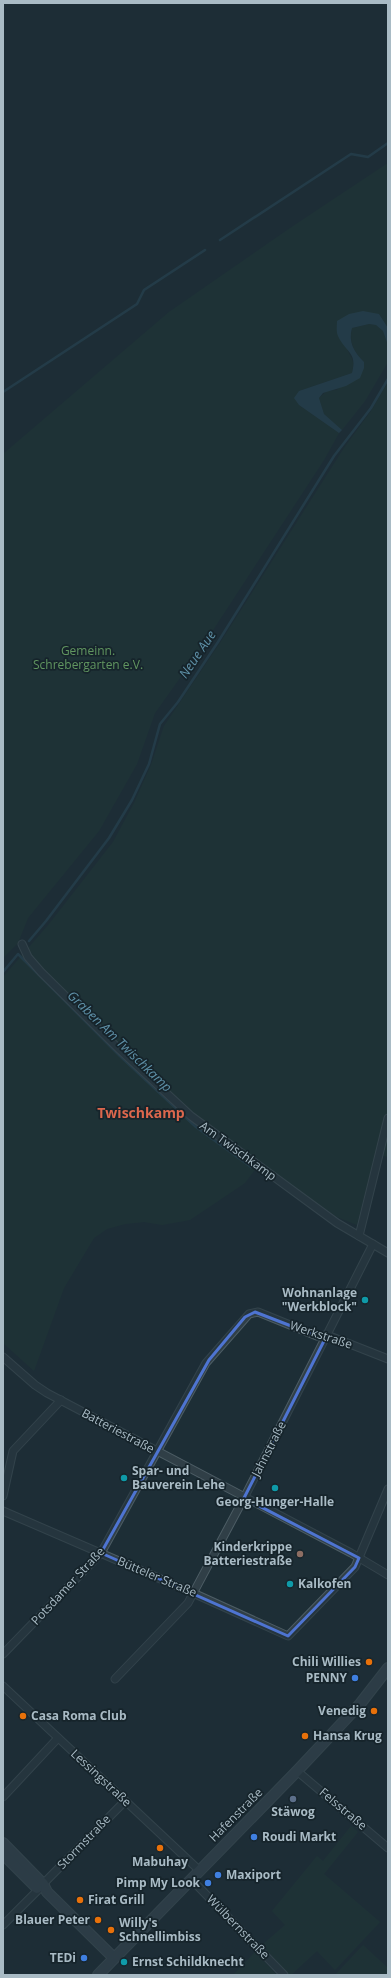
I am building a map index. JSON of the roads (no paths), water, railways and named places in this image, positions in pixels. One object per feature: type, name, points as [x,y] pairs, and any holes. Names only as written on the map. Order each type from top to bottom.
[{"type":"street","name":"Am Twischkamp","points":[[22,944],[28,957],[41,972],[191,1116],[337,1223],[388,1253]]},
{"type":"street","points":[[359,1236],[388,1118]]},
{"type":"street","name":"Jahnstraße","points":[[115,1679],[188,1603],[244,1498],[373,1244]]},
{"type":"street","name":"Werkstraße","points":[[255,1312],[317,1336],[327,1335],[388,1359]]},
{"type":"street","name":"Potsdamer Straße","points":[[3,1654],[102,1553],[156,1451],[206,1363],[245,1317],[255,1312]]},
{"type":"street","name":"Batteriestraße","points":[[3,1357],[35,1385],[61,1400],[359,1558],[388,1576]]},
{"type":"street","points":[[3,1496],[13,1451],[61,1400]]},
{"type":"street","points":[[359,1558],[388,1489]]},
{"type":"street","name":"Bütteler Straße","points":[[3,1511],[102,1553],[288,1636],[355,1567],[359,1558]]},
{"type":"street","name":"Hafenstraße","points":[[98,1975],[297,1771],[360,1704],[388,1668]]},
{"type":"street","name":"Lessingstraße","points":[[3,1686],[200,1870]]},
{"type":"street","points":[[3,1797],[58,1738]]},
{"type":"street","name":"Felsstraße","points":[[297,1771],[388,1848]]},
{"type":"street","name":"Stormstraße","points":[[3,1925],[43,1889],[125,1801]]},
{"type":"street","points":[[3,1843],[43,1889]]},
{"type":"street","points":[[3,1854],[43,1889],[114,1958]]},
{"type":"street","name":"Wülbernstraße","points":[[192,1879],[284,1975]]},
{"type":"water","points":[[363,311],[379,314],[388,328],[388,345],[383,331],[376,325],[369,324],[352,328],[351,342],[357,354],[364,362],[364,368],[360,378],[346,386],[323,393],[319,398],[324,414],[342,430],[339,433],[299,405],[294,398],[299,391],[352,373],[352,356],[338,336],[337,321],[349,314]]},
{"type":"waterway","points":[[220,240],[351,154],[368,157],[388,143]]},
{"type":"waterway","points":[[3,392],[137,304],[144,290],[205,250]]},
{"type":"waterway","name":"Neue Aue","points":[[29,941],[109,838],[132,800],[149,764],[160,724],[178,702],[218,642],[334,456],[371,408],[388,379]]},
{"type":"waterway","name":"Graben Am Twischkamp","points":[[3,972],[18,954],[120,1056],[196,1127],[251,1167]]},
{"type":"place","name":"Wohnanlage \"Werkblock\"","points":[[365,1300]]},
{"type":"place","name":"Spar- und Bauverein Lehe","points":[[124,1478]]},
{"type":"place","name":"Georg-Hunger-Halle","points":[[275,1488]]},
{"type":"place","name":"Kinderkrippe Batteriestraße","points":[[300,1554]]},
{"type":"place","name":"Kalkofen","points":[[290,1584]]},
{"type":"place","name":"Chili Willies","points":[[369,1662]]},
{"type":"place","name":"PENNY","points":[[355,1678]]},
{"type":"place","name":"Venedig","points":[[374,1711]]},
{"type":"place","name":"Casa Roma Club","points":[[23,1716]]},
{"type":"place","name":"Hansa Krug","points":[[305,1736]]},
{"type":"place","name":"Stäwog","points":[[293,1799]]},
{"type":"place","name":"Roudi Markt","points":[[254,1837]]},
{"type":"place","name":"Mabuhay","points":[[160,1848]]},
{"type":"place","name":"Maxiport","points":[[218,1875]]},
{"type":"place","name":"Pimp My Look","points":[[208,1883]]},
{"type":"place","name":"Firat Grill","points":[[80,1900]]},
{"type":"place","name":"Blauer Peter","points":[[98,1920]]},
{"type":"place","name":"Willy's Schnellimbiss","points":[[111,1930]]},
{"type":"place","name":"TEDi","points":[[84,1958]]},
{"type":"place","name":"Ernst Schildknecht","points":[[124,1962]]},
{"type":"district","name":"Twischkamp","points":[[141,1113]]},
{"type":"park label","name":"Gemeinn. Schrebergarten e.V.","points":[[88,658]]}]
